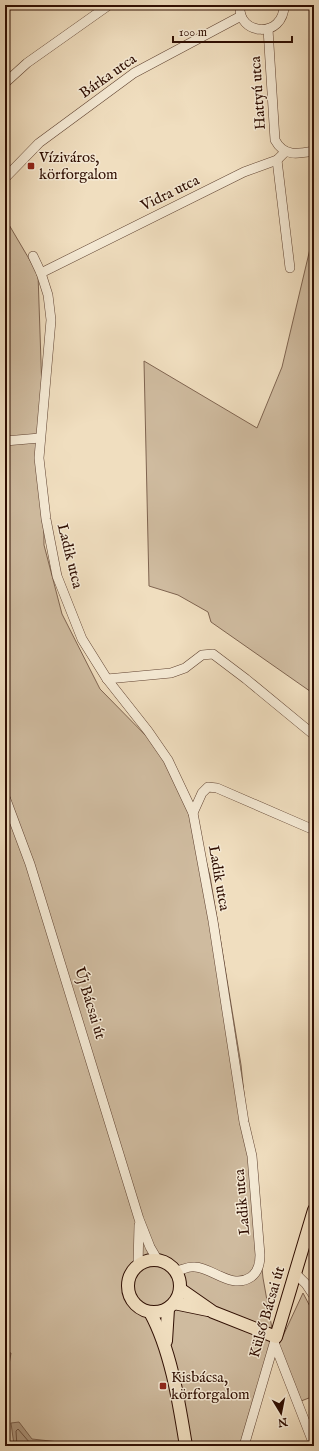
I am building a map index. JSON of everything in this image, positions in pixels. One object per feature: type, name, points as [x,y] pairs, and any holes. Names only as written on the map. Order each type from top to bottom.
[{"type":"main road","name":"Külső Bácsai út","points":[[275,1341],[314,1210]]},
{"type":"main road","points":[[156,1259],[170,1265],[176,1272],[179,1278],[179,1296],[171,1306],[162,1311],[150,1312],[142,1310],[134,1304],[127,1288],[128,1279],[132,1271],[138,1265],[146,1261],[156,1259]]},
{"type":"main road","points":[[180,1289],[213,1312],[275,1341]]},
{"type":"main road","points":[[171,1306],[213,1312]]},
{"type":"main road","points":[[166,1348],[171,1306]]},
{"type":"main road","points":[[150,1312],[158,1326],[166,1348],[186,1446]]},
{"type":"street","points":[[5,84],[28,64],[109,5]]},
{"type":"street","points":[[240,5],[241,16],[245,22],[251,27],[258,29],[268,29],[277,24],[281,18],[284,5]]},
{"type":"street","name":"Bárka utca","points":[[5,178],[39,143],[134,73],[241,16]]},
{"type":"street","name":"Hattyú utca","points":[[268,29],[275,140],[278,146],[285,152]]},
{"type":"street","points":[[285,152],[291,154],[302,154],[314,150]]},
{"type":"street","name":"Vidra utca","points":[[42,274],[244,172],[277,160],[285,152]]},
{"type":"street","points":[[277,160],[290,268]]},
{"type":"street","name":"Ladik utca","points":[[33,256],[42,274],[48,295],[51,320],[38,458],[46,519],[57,576],[82,639],[107,679],[148,731],[168,760],[194,813],[213,921],[244,1122],[252,1156],[256,1189],[260,1262],[255,1274],[237,1282],[195,1267],[176,1272]]},
{"type":"street","points":[[5,440],[40,438]]},
{"type":"street","points":[[107,679],[171,673],[185,668],[202,655],[213,654],[314,735]]},
{"type":"street","points":[[194,813],[202,793],[208,787],[217,788],[314,830]]},
{"type":"street","name":"Új Bácsai út","points":[[5,797],[30,864],[139,1219],[156,1259]]},
{"type":"street","name":"Új Bácsai út","points":[[138,1265],[139,1219]]},
{"type":"street","points":[[295,1273],[306,1284],[314,1296]]},
{"type":"street","points":[[275,1341],[314,1445]]},
{"type":"street","name":"Külső Bácsai út","points":[[244,1446],[275,1341]]},
{"type":"shaded area","points":[[5,218],[38,274],[43,421],[44,545],[62,614],[100,689],[157,747],[193,812],[210,876],[241,1065],[263,1278],[276,1351],[303,1293],[314,1314],[314,1396],[296,1403],[275,1354],[247,1446],[5,1446]]},
{"type":"shaded area","points":[[314,232],[314,694],[211,622],[208,612],[178,595],[149,586],[144,361],[257,428],[282,367]]},
{"type":"water","points":[[5,1352],[11,1353],[5,1388]]},
{"type":"water","points":[[19,1422],[32,1439],[59,1442],[59,1446],[5,1446],[5,1444],[14,1445],[11,1423]]},
{"type":"place","name":"Víziváros, körforgalom","points":[[31,166]]},
{"type":"place","name":"Kisbácsa, körforgalom","points":[[163,1386]]}]
